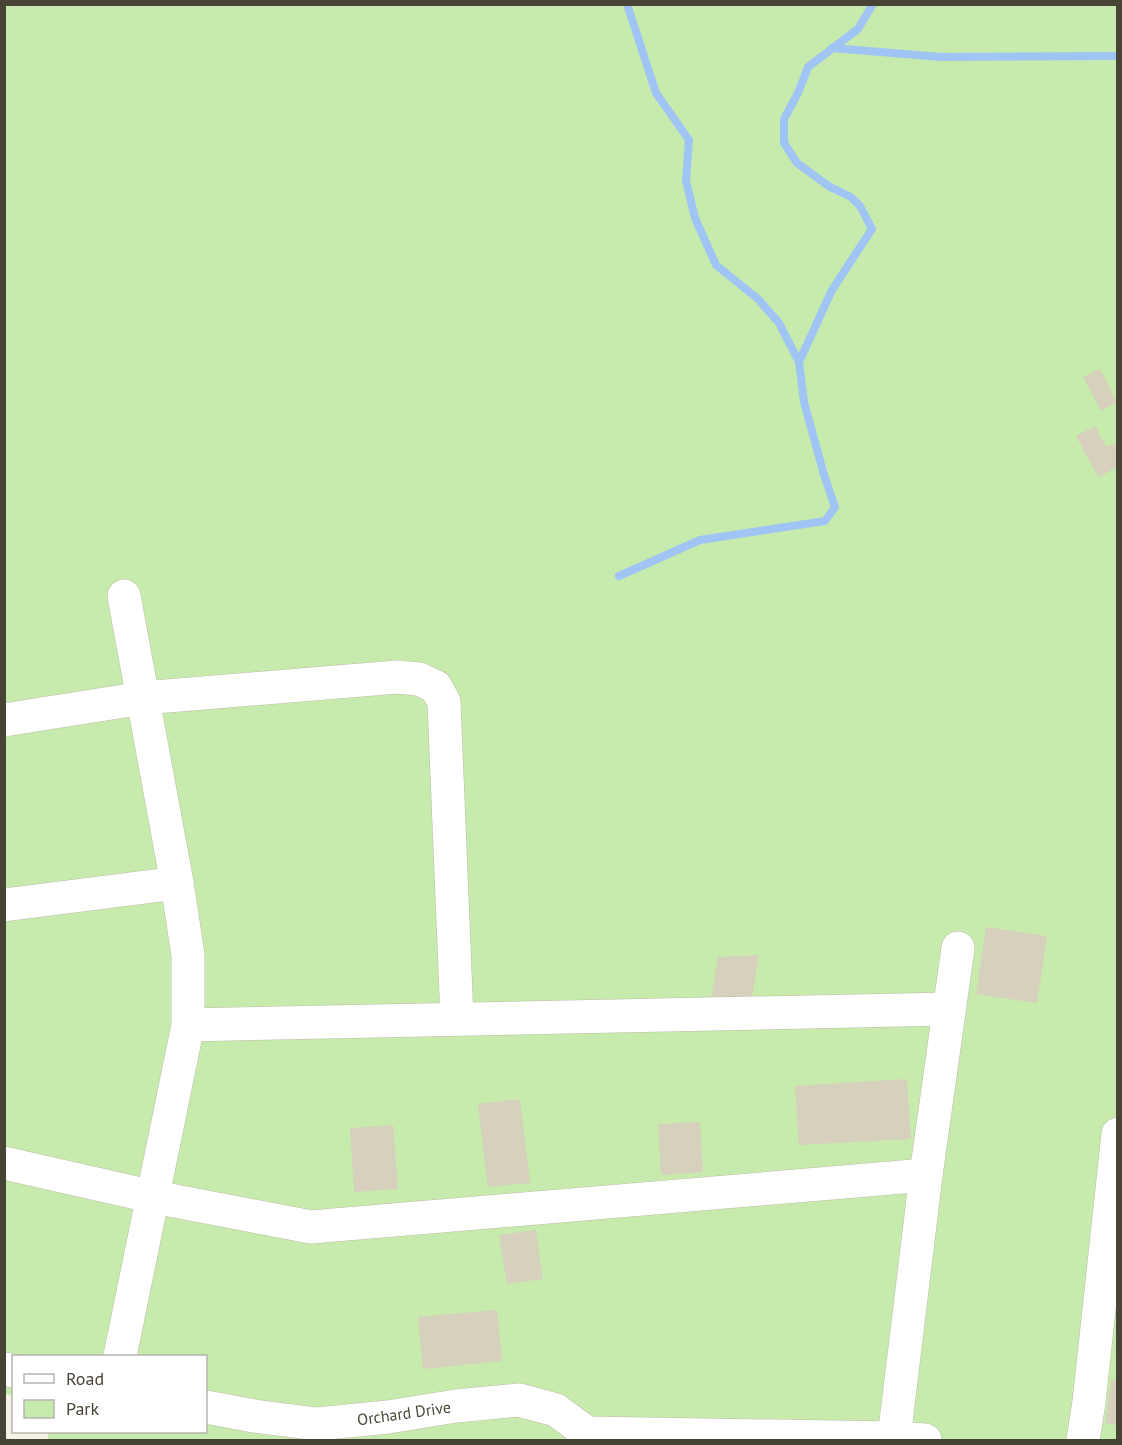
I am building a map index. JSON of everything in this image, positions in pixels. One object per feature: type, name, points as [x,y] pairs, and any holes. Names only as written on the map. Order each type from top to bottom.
[{"type":"street","points":[[120,1355],[188,1025],[188,955],[177,883],[124,596]]},
{"type":"street","points":[[4,720],[143,698],[397,677],[419,680],[436,687],[444,702],[457,1020]]},
{"type":"street","points":[[4,905],[177,883]]},
{"type":"street","points":[[589,1437],[910,1439],[926,1176],[958,948]]},
{"type":"street","points":[[188,1025],[948,1010]]},
{"type":"street","points":[[1083,1440],[1118,1134]]},
{"type":"street","points":[[4,1163],[154,1197],[311,1227],[926,1176]]},
{"type":"street","name":"Orchard Drive","points":[[207,1407],[317,1424],[519,1400],[556,1410],[589,1437]]},
{"type":"green space","points":[[5,5],[1117,5],[1117,1440],[47,1440],[49,1433],[207,1433],[207,1355],[12,1355],[12,1396],[5,1394]]},
{"type":"building","points":[[1100,369],[1117,402],[1101,411],[1083,377]]},
{"type":"building","points":[[1095,426],[1106,447],[1114,443],[1118,450],[1118,467],[1098,477],[1076,436]]},
{"type":"building","points":[[986,927],[1047,936],[1037,1003],[976,994]]},
{"type":"building","points":[[759,955],[752,997],[711,998],[718,957]]},
{"type":"building","points":[[907,1079],[911,1139],[799,1145],[795,1086]]},
{"type":"building","points":[[520,1099],[530,1183],[488,1187],[478,1104]]},
{"type":"building","points":[[700,1122],[703,1172],[661,1175],[658,1124]]},
{"type":"building","points":[[393,1125],[398,1189],[354,1192],[350,1128]]},
{"type":"building","points":[[536,1230],[543,1279],[507,1284],[499,1235]]},
{"type":"building","points":[[497,1310],[502,1361],[423,1369],[418,1317]]},
{"type":"building","points":[[1111,1379],[1118,1380],[1118,1425],[1105,1423]]},
{"type":"waterway","points":[[627,4],[656,93],[689,140],[686,181],[695,218],[716,265],[758,299],[779,323],[799,362]]},
{"type":"waterway","points":[[619,576],[700,540],[825,521],[835,507],[804,402],[799,362],[832,290],[872,229],[860,206],[851,197],[830,187],[797,163],[784,143],[784,119],[798,93],[808,67],[858,29],[873,4]]},
{"type":"waterway","points":[[832,48],[941,57],[1118,56]]}]
